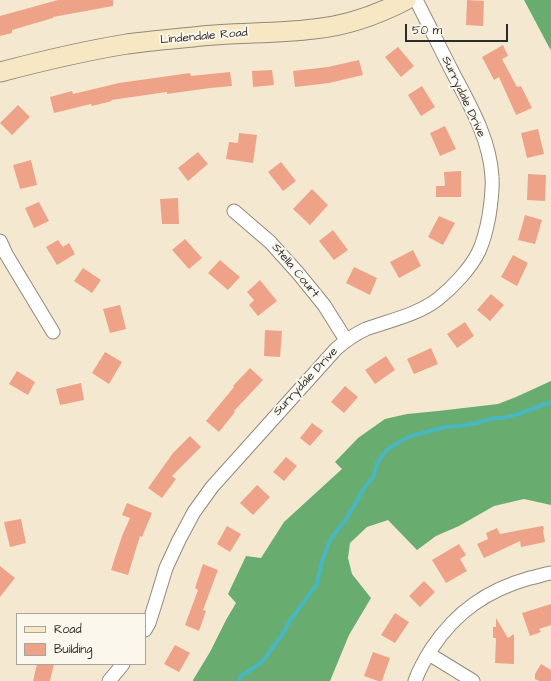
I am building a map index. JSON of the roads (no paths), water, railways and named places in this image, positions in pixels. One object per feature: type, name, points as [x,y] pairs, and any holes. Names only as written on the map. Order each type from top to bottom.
[{"type":"street","name":"Lindendale Road","points":[[0,72],[82,52],[127,44],[194,36],[314,29],[343,24],[366,17],[406,0]]},
{"type":"street","name":"Surrydale Drive","points":[[146,628],[166,568],[179,540],[194,512],[212,487],[327,358],[346,340],[365,330],[419,311],[454,285],[479,252],[488,222],[492,196],[492,176],[482,132],[472,109],[416,0]]},
{"type":"street","name":"Stella Court","points":[[234,211],[270,242],[298,273],[324,305],[346,340]]},
{"type":"street","points":[[0,241],[6,254],[54,332]]},
{"type":"street","points":[[415,681],[417,674],[442,634],[471,605],[492,592],[516,582],[551,574]]},
{"type":"street","points":[[429,654],[473,681]]},
{"type":"street","points":[[109,681],[122,665]]},
{"type":"waterway","points":[[239,681],[240,677],[263,661],[317,584],[322,561],[330,540],[347,518],[364,488],[374,476],[377,463],[387,450],[411,436],[446,427],[477,423],[494,418],[503,418],[551,402]]}]
